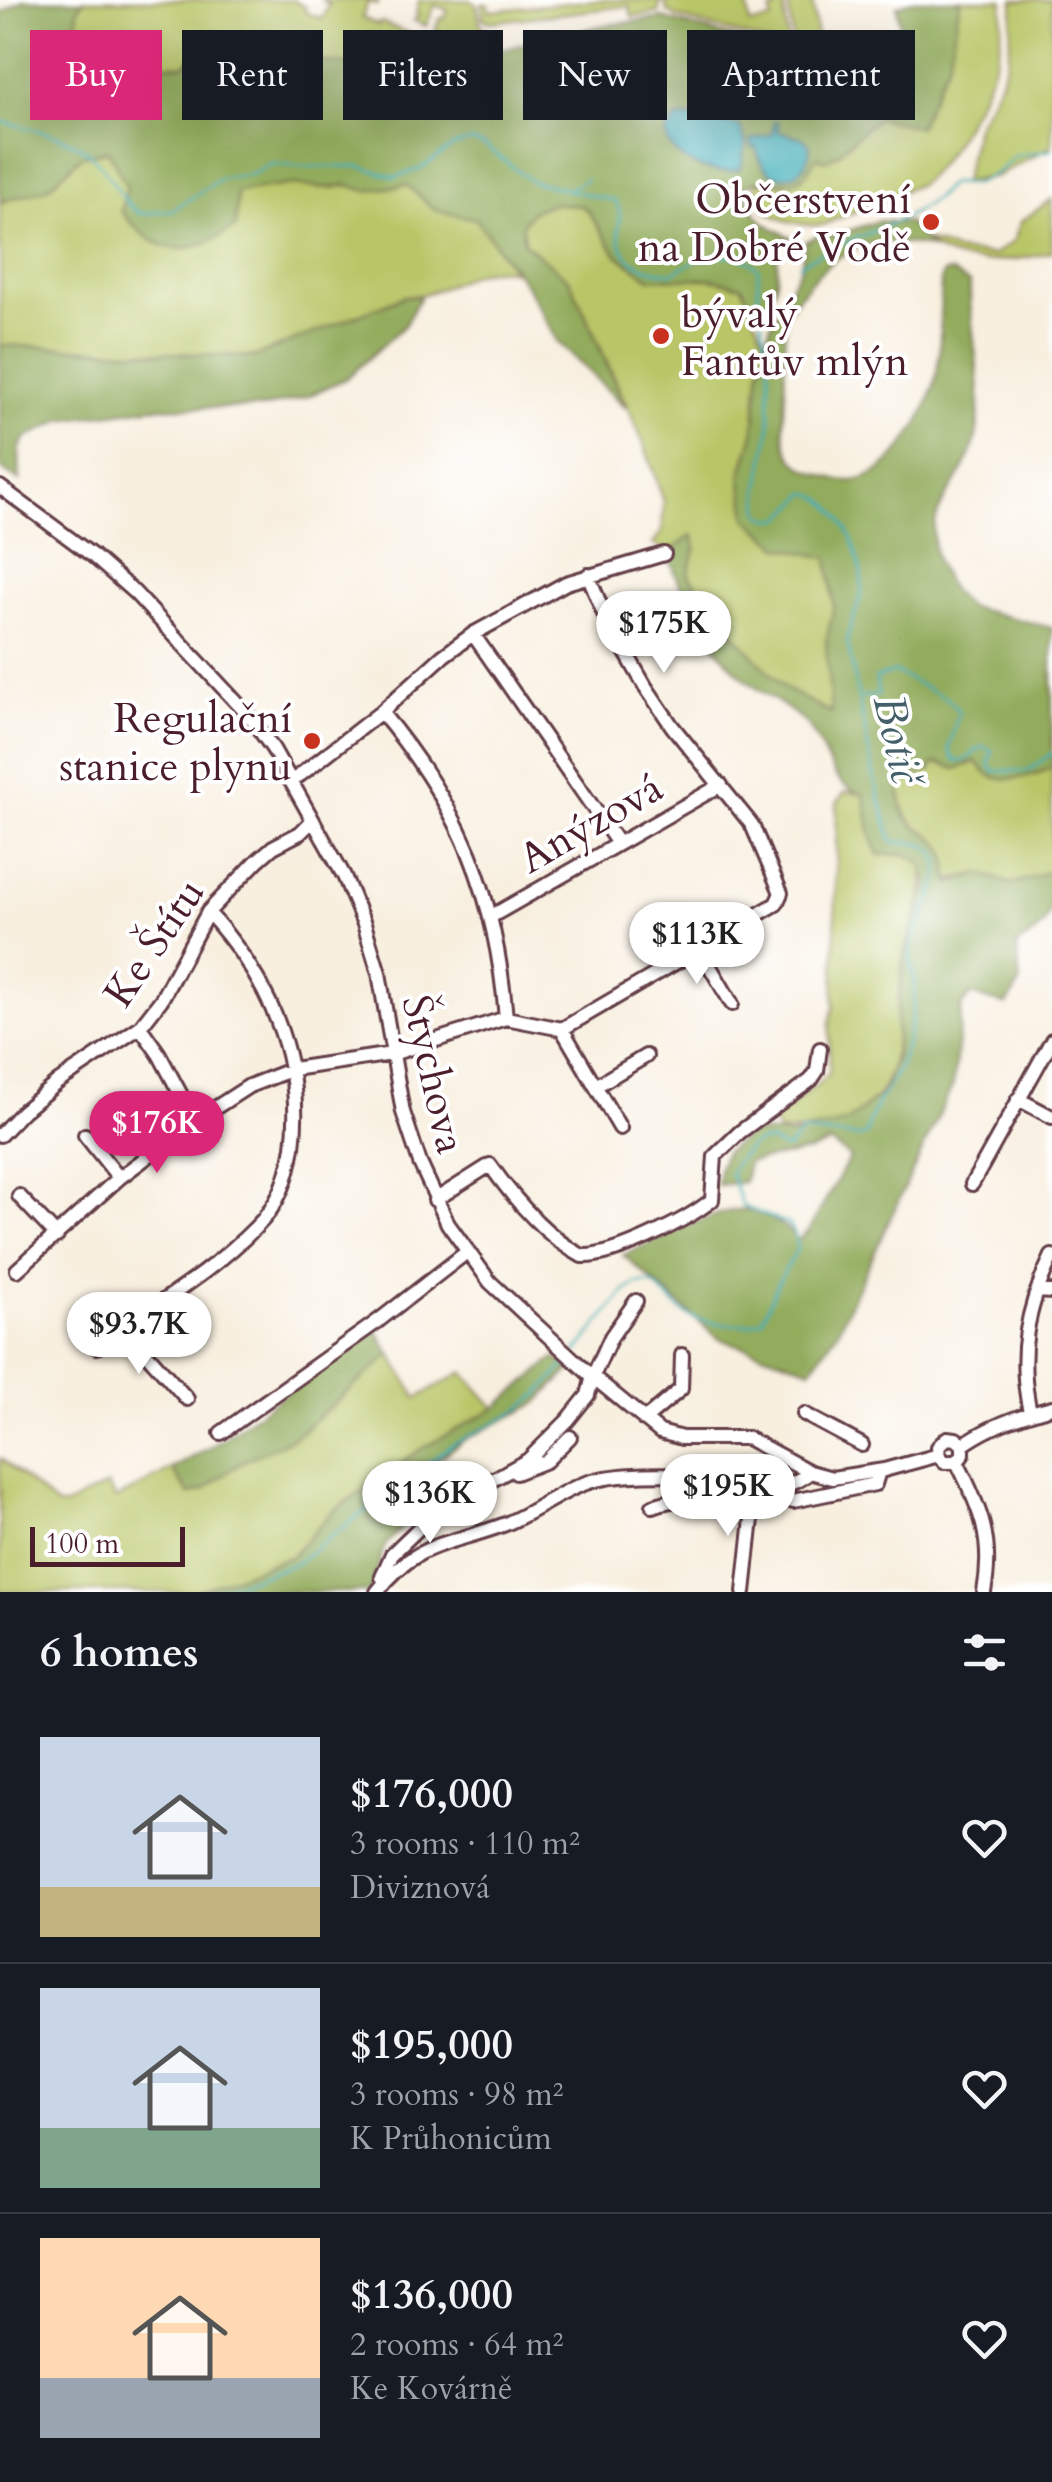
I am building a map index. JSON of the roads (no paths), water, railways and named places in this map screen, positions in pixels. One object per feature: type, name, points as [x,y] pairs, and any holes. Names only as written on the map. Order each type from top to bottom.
[{"type":"street","name":"Štychova","points":[[0,487],[92,556],[174,632],[251,718],[344,876],[364,924],[379,973],[404,1112],[435,1200],[490,1282],[567,1353],[660,1432],[682,1438],[747,1438],[810,1472],[832,1478],[880,1471],[938,1455],[940,1443],[947,1438],[962,1445],[1030,1412],[1051,1410]]},
{"type":"street","points":[[291,782],[473,634],[588,575],[664,554]]},
{"type":"street","points":[[17,1270],[119,1178],[249,1086],[293,1070],[392,1054],[506,1018],[562,1029],[776,904],[781,893],[752,825],[644,686],[605,616],[588,575]]},
{"type":"street","points":[[473,634],[618,842]]},
{"type":"street","points":[[381,712],[439,790],[478,874],[492,916],[506,1018]]},
{"type":"street","name":"Anýzová","points":[[492,916],[721,786]]},
{"type":"street","name":"Ke Štítu","points":[[0,1135],[58,1082],[140,1028],[161,1000],[208,912],[257,861],[311,822]]},
{"type":"street","points":[[96,1347],[221,1258],[257,1227],[289,1178],[297,1115],[293,1070],[260,982],[234,941],[208,912]]},
{"type":"street","points":[[698,948],[732,1004]]},
{"type":"street","points":[[140,1028],[195,1121]]},
{"type":"street","points":[[562,1029],[620,1128]]},
{"type":"street","points":[[972,1184],[1052,1040]]},
{"type":"street","points":[[435,1200],[490,1165],[540,1224],[582,1256],[598,1254],[673,1226],[712,1200],[715,1156],[740,1132],[811,1080],[817,1071],[820,1049]]},
{"type":"street","points":[[596,1086],[646,1056]]},
{"type":"street","points":[[1018,1099],[1052,1116]]},
{"type":"street","points":[[85,1135],[119,1178]]},
{"type":"street","points":[[19,1196],[57,1236]]},
{"type":"street","points":[[220,1433],[467,1252]]},
{"type":"street","points":[[1030,1412],[1023,1340],[1036,1291],[1052,1256]]},
{"type":"street","points":[[1036,1291],[1052,1292]]},
{"type":"street","points":[[376,1592],[392,1554],[420,1527],[453,1502],[528,1460],[568,1420],[588,1394],[590,1373],[636,1301]]},
{"type":"street","points":[[124,1327],[187,1399]]},
{"type":"street","points":[[644,1420],[681,1389],[682,1355]]},
{"type":"street","points":[[804,1414],[862,1445]]},
{"type":"street","points":[[504,1473],[536,1468],[570,1436]]},
{"type":"street","points":[[957,1462],[963,1454],[962,1445]]},
{"type":"street","points":[[938,1455],[944,1462],[957,1462]]},
{"type":"street","points":[[957,1462],[983,1517],[988,1556],[984,1592]]},
{"type":"street","points":[[793,1501],[875,1484],[880,1471]]},
{"type":"street","points":[[652,1506],[669,1500],[755,1492],[798,1483],[810,1472]]},
{"type":"street","points":[[376,1592],[396,1568],[431,1546],[505,1525],[588,1483],[632,1475],[756,1476],[774,1487]]},
{"type":"street","points":[[744,1592],[755,1492]]},
{"type":"water","points":[[676,119],[717,120],[740,126],[746,143],[741,168],[707,169],[674,152],[666,132]]},
{"type":"water","points":[[774,121],[778,122],[778,131],[803,138],[810,146],[808,158],[795,174],[776,176],[761,161],[756,147],[752,148],[751,140],[772,134]]},
{"type":"waterway","name":"Botič","points":[[0,121],[47,133],[80,147],[142,214],[173,210],[220,179],[253,174],[270,164],[359,166],[395,177],[420,169],[455,145],[471,141],[484,145],[531,181],[615,201],[620,213],[622,247],[642,266],[673,273],[705,258],[729,255],[750,261],[758,269],[758,304],[769,358],[770,428],[759,490],[760,513],[770,519],[781,519],[811,493],[843,522],[856,551],[862,581],[847,640],[874,777],[891,838],[894,843],[921,844],[935,852],[939,866],[910,955],[915,997],[904,1053],[872,1115],[867,1134],[858,1137],[802,1132],[787,1149],[764,1141],[741,1156],[730,1173],[742,1206],[788,1224],[795,1234],[797,1250],[762,1320],[733,1324],[699,1319],[682,1311],[651,1283],[635,1284],[623,1293],[575,1354]]},
{"type":"waterway","points":[[799,265],[919,210],[951,183],[976,184],[1015,156],[1052,150]]},
{"type":"waterway","points":[[571,188],[587,179]]},
{"type":"waterway","points":[[862,697],[878,696],[876,678],[894,672],[948,699],[959,711],[949,748],[954,760],[967,759],[984,747],[993,752],[989,761],[992,771],[1028,771],[1052,753]]},
{"type":"waterway","name":"Botič","points":[[211,1592],[295,1564],[452,1445],[520,1409],[567,1363]]},
{"type":"place","name":"Občerstvení na Dobré Vodě","points":[[931,222]]},
{"type":"place","name":"bývalý Fantův mlýn","points":[[661,336]]},
{"type":"place","name":"Regulační stanice plynu","points":[[312,741]]}]
